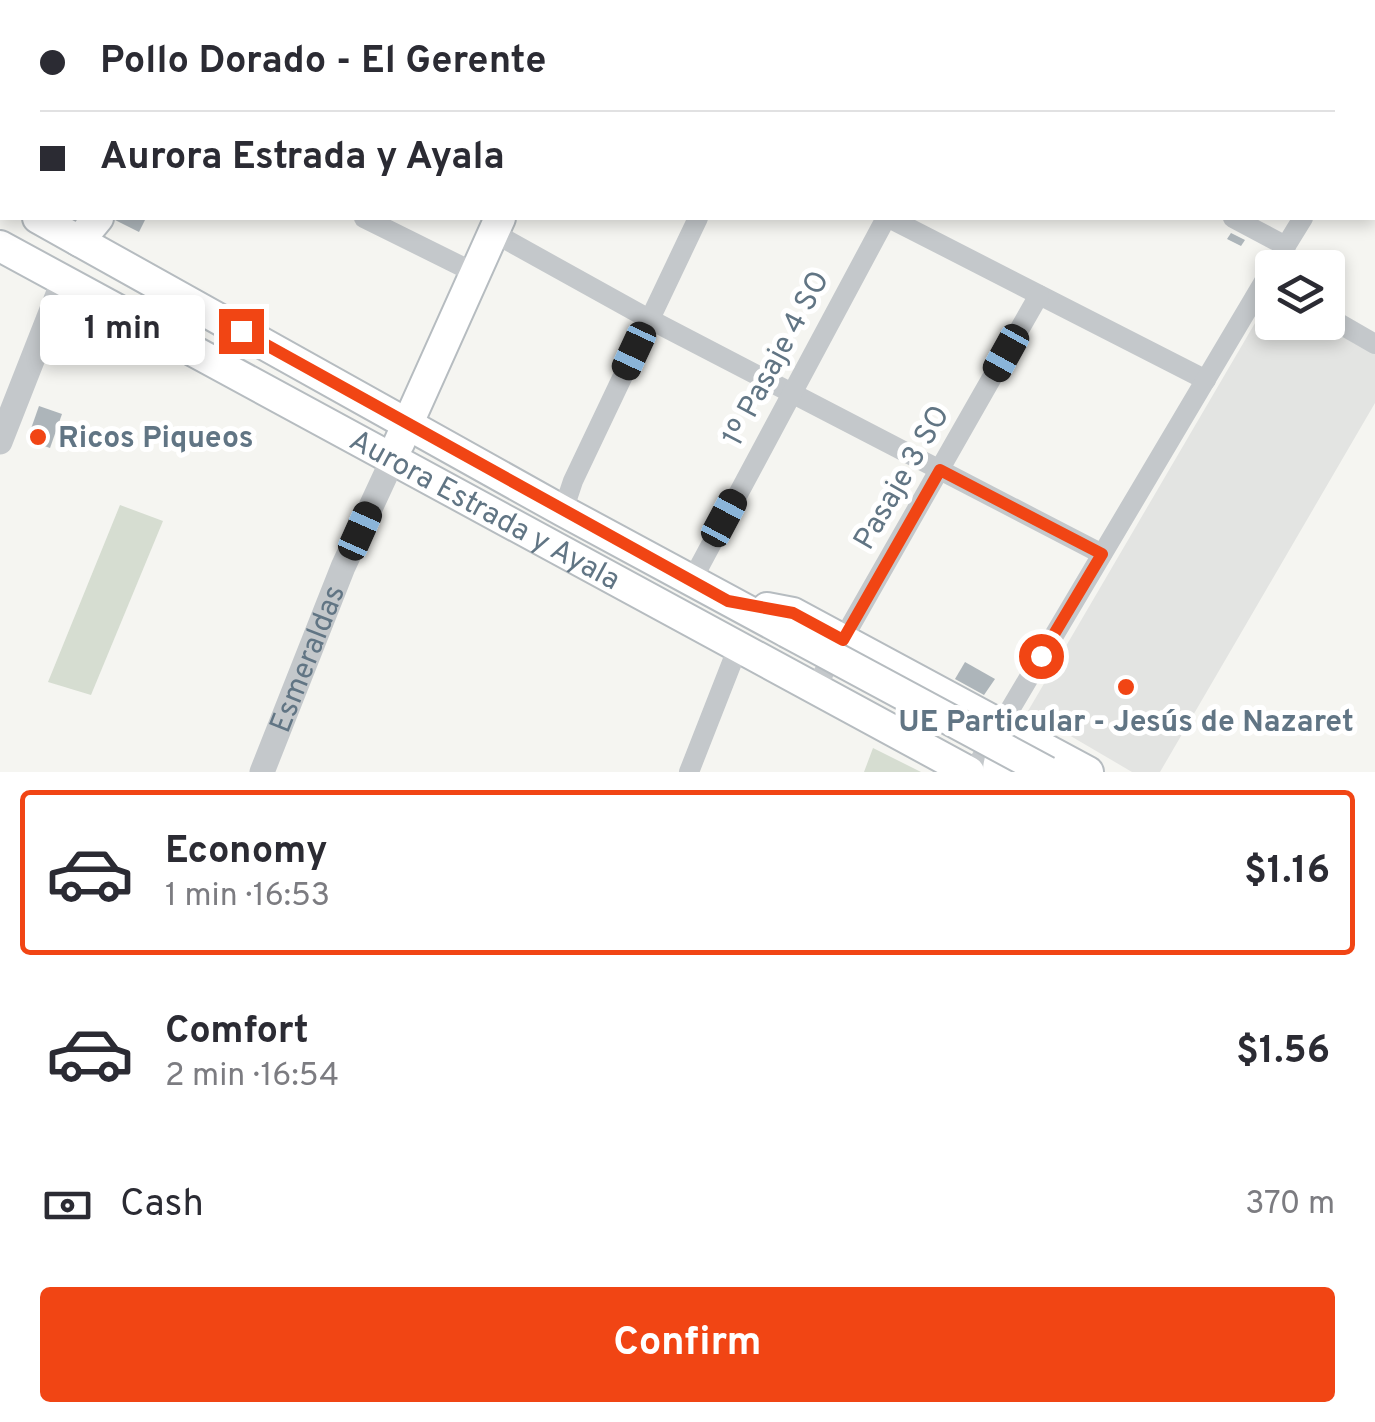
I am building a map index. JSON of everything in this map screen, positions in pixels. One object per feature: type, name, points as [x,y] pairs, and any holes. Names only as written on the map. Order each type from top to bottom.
[{"type":"main road","name":"Aurora Estrada y Ayala","points":[[52,220],[86,225],[408,424],[691,582],[1042,758]]},
{"type":"main road","points":[[64,279],[86,225]]},
{"type":"main road","name":"Esmeraldas","points":[[392,459],[497,225]]},
{"type":"main road","name":"Aurora Estrada y Ayala","points":[[0,246],[971,772]]},
{"type":"main road","points":[[728,601],[793,613],[1000,725],[1042,758]]},
{"type":"main road","points":[[932,752],[952,754],[968,744],[974,726],[971,716],[958,702]]},
{"type":"main road","points":[[998,772],[1000,756],[1020,742],[1042,758],[1088,772]]},
{"type":"street","points":[[368,220],[475,274]]},
{"type":"street","points":[[563,512],[572,480],[697,220]]},
{"type":"street","name":"1º Pasaje 4 SO","points":[[691,582],[886,220]]},
{"type":"street","points":[[891,220],[1206,380]]},
{"type":"street","points":[[1236,220],[1286,246]]},
{"type":"street","points":[[1284,250],[1302,220]]},
{"type":"street","points":[[497,225],[649,319],[1102,554]]},
{"type":"street","points":[[0,442],[64,279]]},
{"type":"street","name":"Pasaje 3 SO","points":[[815,688],[1039,295]]},
{"type":"street","points":[[971,772],[1255,301]]},
{"type":"street","points":[[1345,327],[1375,344]]},
{"type":"street","name":"Esmeraldas","points":[[262,772],[392,459]]},
{"type":"street","points":[[690,772],[738,647]]},
{"type":"shaded area","points":[[1255,323],[1255,340],[1345,340],[1345,332],[1375,349],[1375,403],[1160,772],[1132,772],[1028,711]]},
{"type":"shaded area","points":[[120,505],[163,521],[91,695],[48,682]]},
{"type":"shaded area","points":[[873,748],[921,772],[864,772]]},
{"type":"building","points":[[115,220],[145,220],[139,232]]},
{"type":"building","points":[[1231,233],[1245,240],[1241,246],[1227,239]]},
{"type":"building","points":[[39,406],[62,414],[50,448],[27,440]]},
{"type":"building","points":[[965,662],[995,679],[984,695],[955,679]]},
{"type":"place","name":"Ricos Piqueos","points":[[38,437]]},
{"type":"place","name":"UE Particular - Jesús de Nazaret","points":[[1126,687]]},
{"type":"route","points":[[241,331],[728,601],[793,613],[843,640],[940,470],[1102,554],[1041,656]]}]
